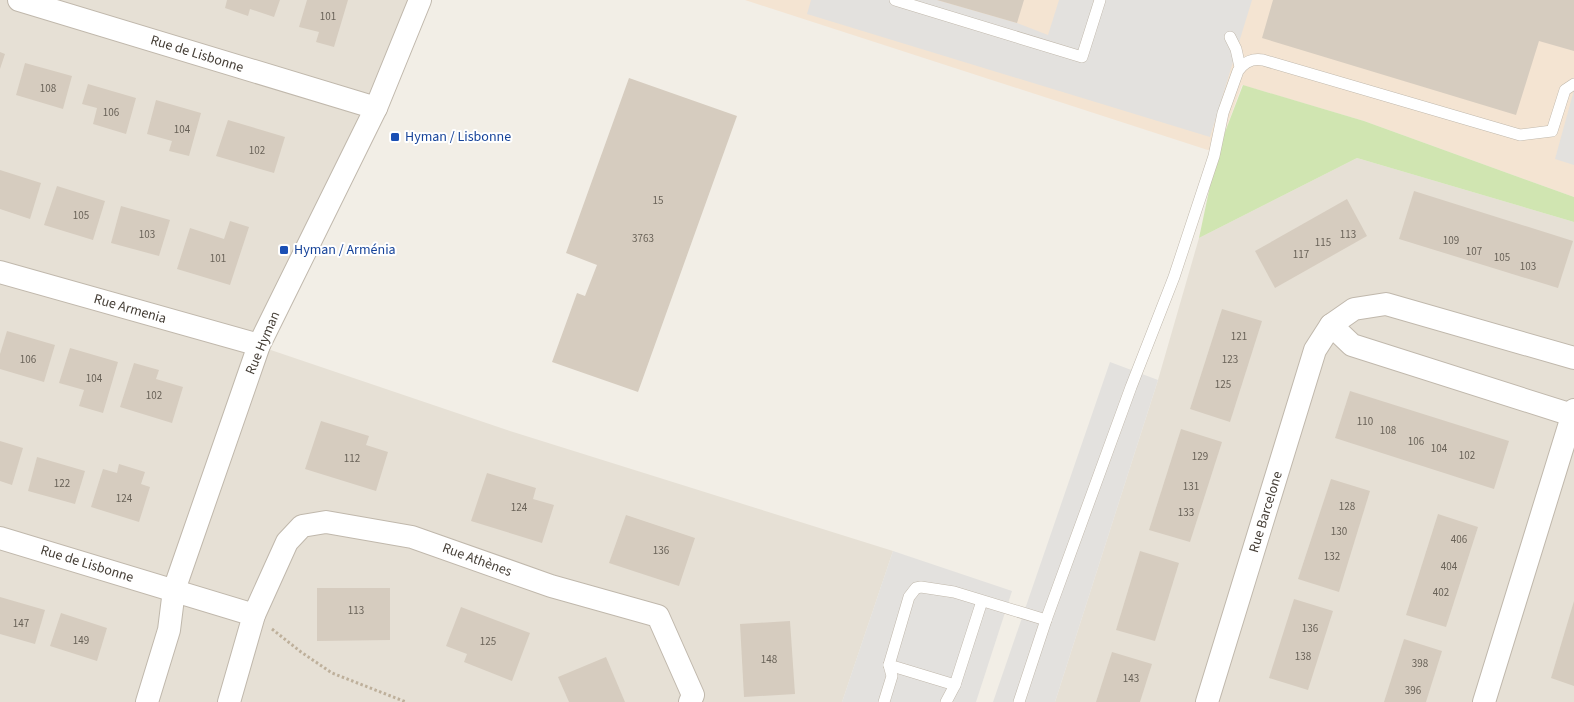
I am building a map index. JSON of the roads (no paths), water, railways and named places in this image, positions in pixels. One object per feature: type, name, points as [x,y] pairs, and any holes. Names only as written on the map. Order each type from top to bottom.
[{"type":"street","name":"Rue de Lisbonne","points":[[19,0],[376,108]]},
{"type":"street","name":"Rue Hyman","points":[[147,702],[169,630],[174,590],[259,346],[376,108],[420,0]]},
{"type":"street","name":"Rue Armenia","points":[[0,272],[259,346]]},
{"type":"street","name":"Rue Barcelone","points":[[1207,702],[1316,350],[1331,324],[1354,310],[1386,304],[1574,358]]},
{"type":"street","points":[[1331,324],[1352,345],[1573,412],[1484,702]]},
{"type":"street","name":"Rue Athènes","points":[[229,702],[254,614],[287,542],[302,526],[326,522],[412,537],[551,586],[658,616],[692,695],[690,702]]},
{"type":"street","name":"Rue de Lisbonne","points":[[0,538],[174,590]]},
{"type":"street","points":[[174,590],[254,614]]},
{"type":"lane","points":[[895,0],[1082,57],[1100,0]]},
{"type":"lane","points":[[1019,702],[1046,620],[1130,387],[1174,277],[1214,156],[1224,113],[1240,67],[1236,49],[1230,37]]},
{"type":"lane","points":[[1240,67],[1253,60],[1263,60],[1520,135],[1552,131],[1565,90],[1574,84]]},
{"type":"lane","points":[[884,702],[892,676],[889,665],[909,597],[916,588],[927,586],[954,592],[1046,620]]},
{"type":"lane","points":[[946,702],[955,685],[982,601]]},
{"type":"lane","points":[[889,665],[955,685]]},
{"type":"place","name":"Hyman / Lisbonne","points":[[395,137]]},
{"type":"place","name":"Hyman / Arménia","points":[[284,250]]}]
